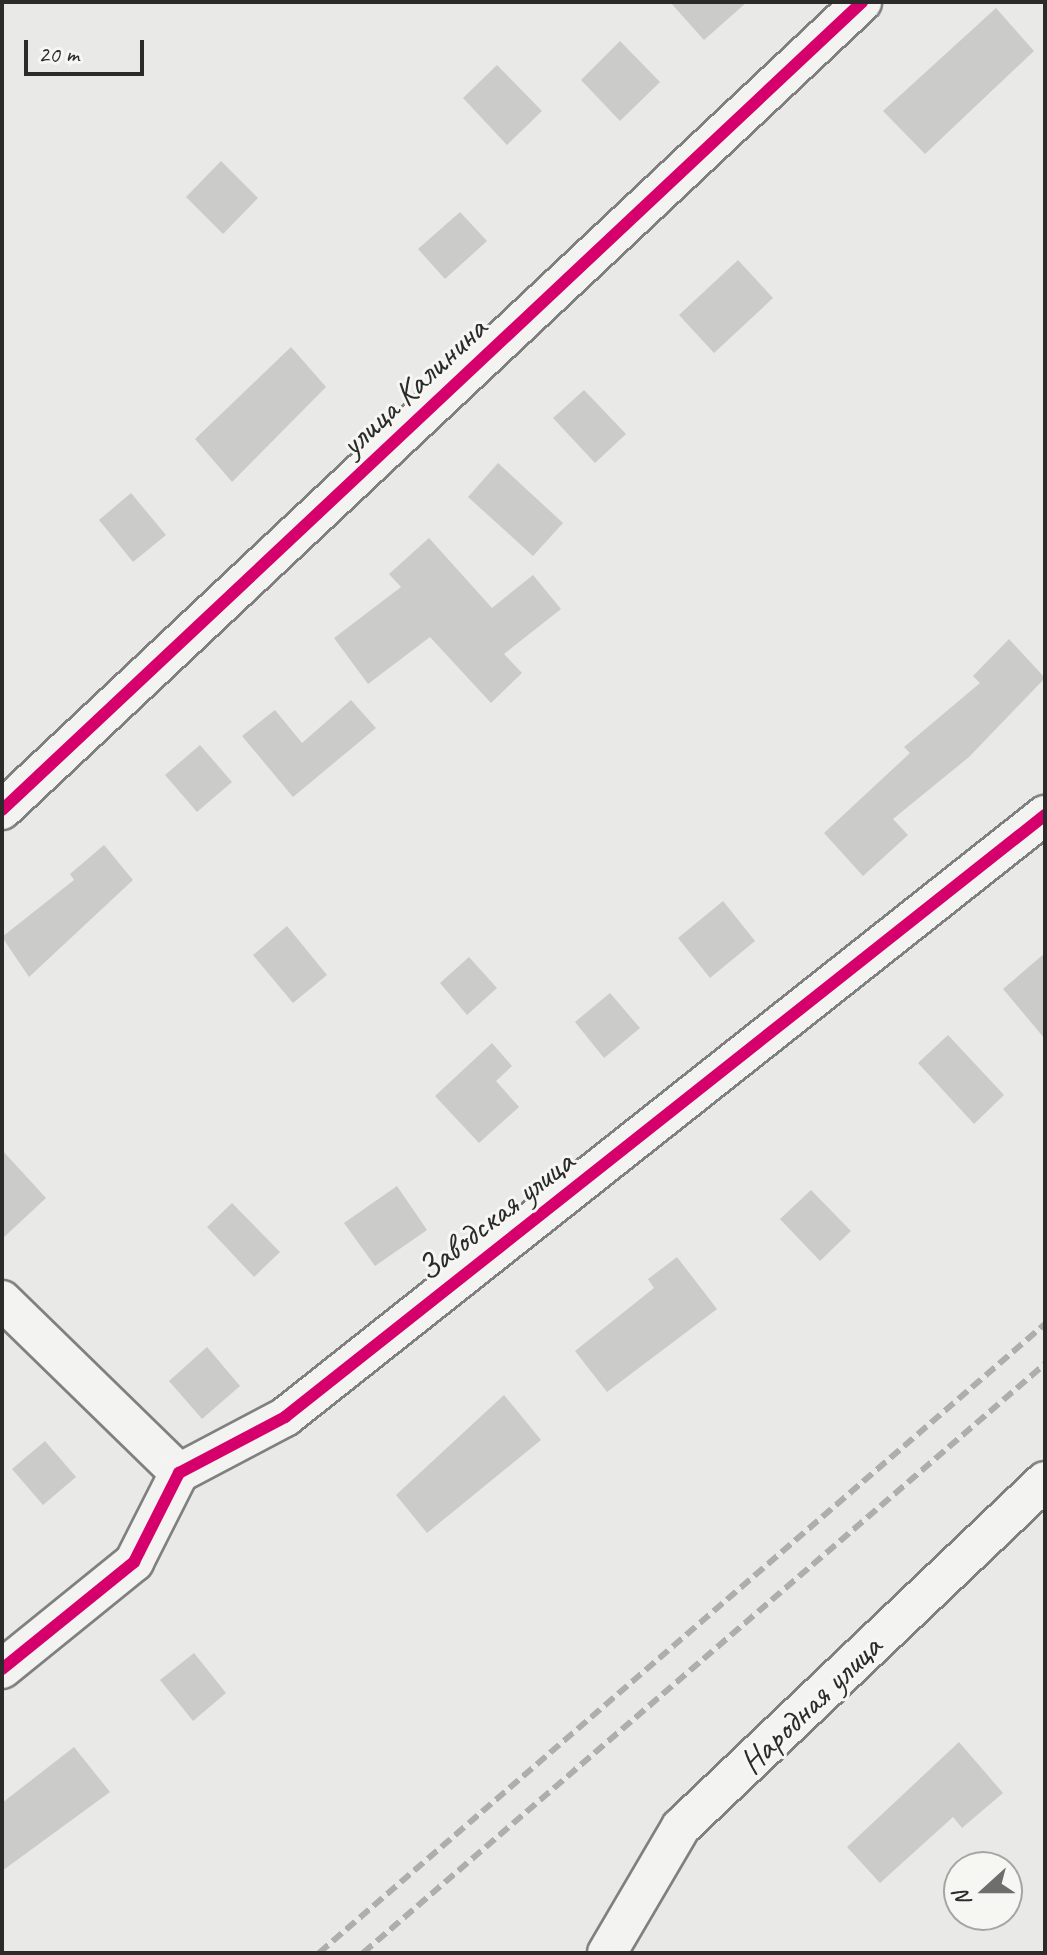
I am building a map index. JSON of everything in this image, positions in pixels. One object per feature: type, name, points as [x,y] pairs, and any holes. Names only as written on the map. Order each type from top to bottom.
[{"type":"street","name":"улица Калинина","points":[[2,810],[862,2]]},
{"type":"street","name":"Заводская улица","points":[[179,1473],[285,1417],[1045,815]]},
{"type":"street","points":[[2,1300],[179,1473],[134,1562],[2,1669]]},
{"type":"street","name":"Народная улица","points":[[607,1953],[681,1827],[1045,1481]]},
{"type":"building","points":[[670,2],[747,2],[704,40]]},
{"type":"building","points":[[996,8],[1034,51],[925,154],[883,111]]},
{"type":"building","points":[[620,41],[660,82],[620,121],[581,80]]},
{"type":"building","points":[[497,65],[542,111],[507,145],[463,98]]},
{"type":"building","points":[[221,161],[258,198],[223,234],[186,197]]},
{"type":"building","points":[[460,212],[487,241],[445,279],[418,249]]},
{"type":"building","points":[[738,260],[773,298],[714,353],[679,315]]},
{"type":"building","points":[[291,347],[326,387],[232,482],[195,439]]},
{"type":"building","points":[[584,390],[626,434],[595,463],[553,418]]},
{"type":"building","points":[[498,463],[563,523],[533,556],[468,497]]},
{"type":"building","points":[[131,493],[166,535],[133,562],[99,520]]},
{"type":"building","points":[[429,538],[492,608],[533,575],[561,609],[504,654],[522,673],[491,703],[430,637],[368,684],[334,638],[401,587],[389,574]]},
{"type":"building","points":[[1009,639],[1045,678],[969,757],[893,819],[908,835],[863,876],[824,833],[910,753],[904,747],[980,683],[973,676]]},
{"type":"building","points":[[351,700],[376,728],[293,797],[242,736],[275,710],[302,743]]},
{"type":"building","points":[[200,745],[232,782],[197,812],[165,775]]},
{"type":"building","points":[[104,845],[133,880],[29,977],[2,937],[74,880],[70,874]]},
{"type":"building","points":[[723,901],[755,941],[710,978],[678,938]]},
{"type":"building","points":[[287,926],[327,975],[293,1003],[253,955]]},
{"type":"building","points":[[1045,953],[1045,1039],[1003,989]]},
{"type":"building","points":[[469,957],[497,988],[467,1015],[440,983]]},
{"type":"building","points":[[610,993],[640,1028],[604,1058],[575,1022]]},
{"type":"building","points":[[948,1035],[1004,1095],[974,1124],[918,1063]]},
{"type":"building","points":[[492,1043],[512,1066],[496,1081],[519,1107],[479,1143],[435,1096]]},
{"type":"building","points":[[2,1150],[46,1198],[2,1239]]},
{"type":"building","points":[[397,1186],[427,1230],[375,1266],[344,1223]]},
{"type":"building","points":[[811,1190],[851,1231],[820,1261],[780,1219]]},
{"type":"building","points":[[232,1203],[280,1252],[254,1277],[207,1227]]},
{"type":"building","points":[[677,1257],[717,1309],[607,1392],[575,1351],[654,1288],[648,1279]]},
{"type":"building","points":[[207,1347],[240,1386],[202,1419],[169,1381]]},
{"type":"building","points":[[504,1395],[541,1440],[427,1533],[396,1495]]},
{"type":"building","points":[[45,1441],[76,1477],[43,1505],[12,1469]]},
{"type":"building","points":[[194,1653],[226,1693],[193,1721],[160,1680]]},
{"type":"building","points":[[959,1742],[1003,1793],[962,1828],[953,1817],[880,1883],[847,1847]]},
{"type":"building","points":[[74,1747],[110,1792],[2,1871],[2,1803]]},
{"type":"railway","points":[[319,1953],[1045,1324]]},
{"type":"railway","points":[[363,1953],[1045,1364]]},
{"type":"cycle path","points":[[2,810],[862,2]]},
{"type":"cycle path","points":[[2,1669],[134,1562],[179,1473],[285,1417],[1045,815]]}]
